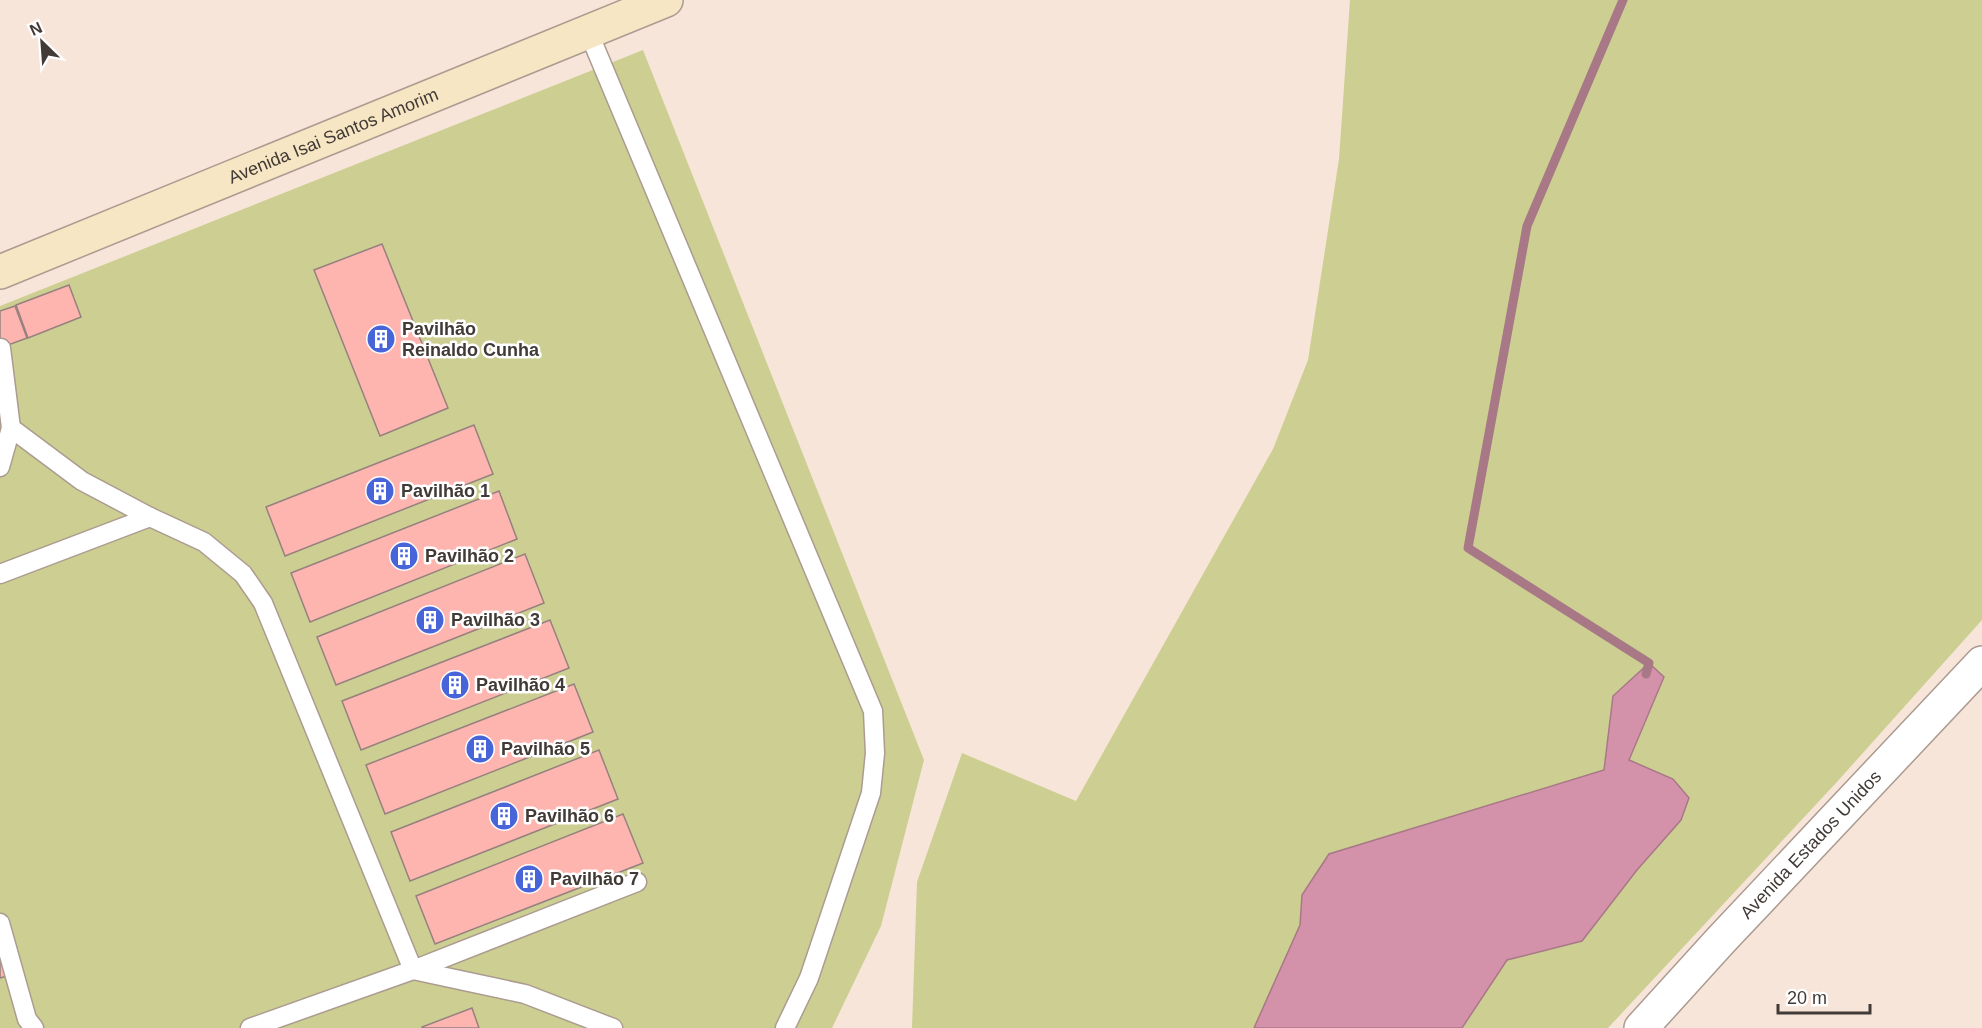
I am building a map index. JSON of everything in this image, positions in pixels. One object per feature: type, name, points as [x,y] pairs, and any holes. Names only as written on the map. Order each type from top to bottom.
[{"type":"main road","name":"Avenida Isai Santos Amorim","points":[[0,272],[666,0]]},
{"type":"street","name":"Avenida Estados Unidos","points":[[1641,1028],[1982,663]]},
{"type":"lane","points":[[588,31],[873,711],[875,753],[871,793],[809,978],[784,1028]]},
{"type":"lane","points":[[0,467],[11,428],[1,348]]},
{"type":"lane","points":[[11,428],[82,481],[204,542],[243,574],[263,603],[413,970]]},
{"type":"lane","points":[[0,574],[150,517]]},
{"type":"lane","points":[[250,1028],[413,970],[637,882]]},
{"type":"lane","points":[[0,923],[27,1019],[34,1028]]},
{"type":"lane","points":[[413,970],[525,994],[613,1028]]},
{"type":"green space","points":[[1350,0],[1982,0],[1982,620],[1836,783],[1608,1028],[1462,1028],[1507,960],[1582,941],[1637,870],[1681,820],[1689,798],[1673,779],[1629,761],[1664,678],[1613,696],[1604,770],[1329,854],[1302,895],[1300,925],[1254,1028],[912,1028],[917,882],[962,753],[1076,801],[1273,449],[1308,360],[1339,159]]},
{"type":"green space","points":[[643,50],[924,760],[881,926],[832,1028],[0,1028],[0,306]]},
{"type":"shaded area","points":[[1649,663],[1664,677],[1629,760],[1673,779],[1689,798],[1681,820],[1637,870],[1582,941],[1507,960],[1462,1028],[1254,1028],[1300,925],[1302,895],[1329,854],[1604,770],[1613,696]]},
{"type":"building","name":"Pavilhão Reinaldo Cunha","points":[[382,244],[448,408],[380,436],[314,270]]},
{"type":"building","points":[[69,285],[81,317],[28,338],[16,305]]},
{"type":"building","points":[[15,306],[27,338],[0,348],[0,311]]},
{"type":"building","name":"Pavilhão 1","points":[[474,425],[493,474],[285,556],[266,507]]},
{"type":"building","name":"Pavilhão 2","points":[[499,491],[517,539],[310,622],[291,573]]},
{"type":"building","name":"Pavilhão 3","points":[[525,554],[544,603],[336,685],[317,637]]},
{"type":"building","name":"Pavilhão 4","points":[[550,620],[569,668],[361,750],[342,701]]},
{"type":"building","name":"Pavilhão 5","points":[[574,684],[593,732],[385,814],[366,765]]},
{"type":"building","name":"Pavilhão 6","points":[[599,750],[618,799],[410,881],[391,832]]},
{"type":"building","name":"Pavilhão 7","points":[[623,814],[643,863],[435,944],[416,896]]},
{"type":"building","points":[[0,956],[7,976],[0,978]]},
{"type":"building","points":[[472,1008],[479,1028],[422,1027]]},
{"type":"waterway","points":[[1623,0],[1527,226],[1468,548],[1649,663],[1646,674]]},
{"type":"place","name":"Pavilhão Reinaldo Cunha","points":[[381,339]]},
{"type":"place","name":"Pavilhão 1","points":[[380,491]]},
{"type":"place","name":"Pavilhão 2","points":[[404,556]]},
{"type":"place","name":"Pavilhão 3","points":[[430,620]]},
{"type":"place","name":"Pavilhão 4","points":[[455,685]]},
{"type":"place","name":"Pavilhão 5","points":[[480,749]]},
{"type":"place","name":"Pavilhão 6","points":[[504,816]]},
{"type":"place","name":"Pavilhão 7","points":[[529,879]]}]
